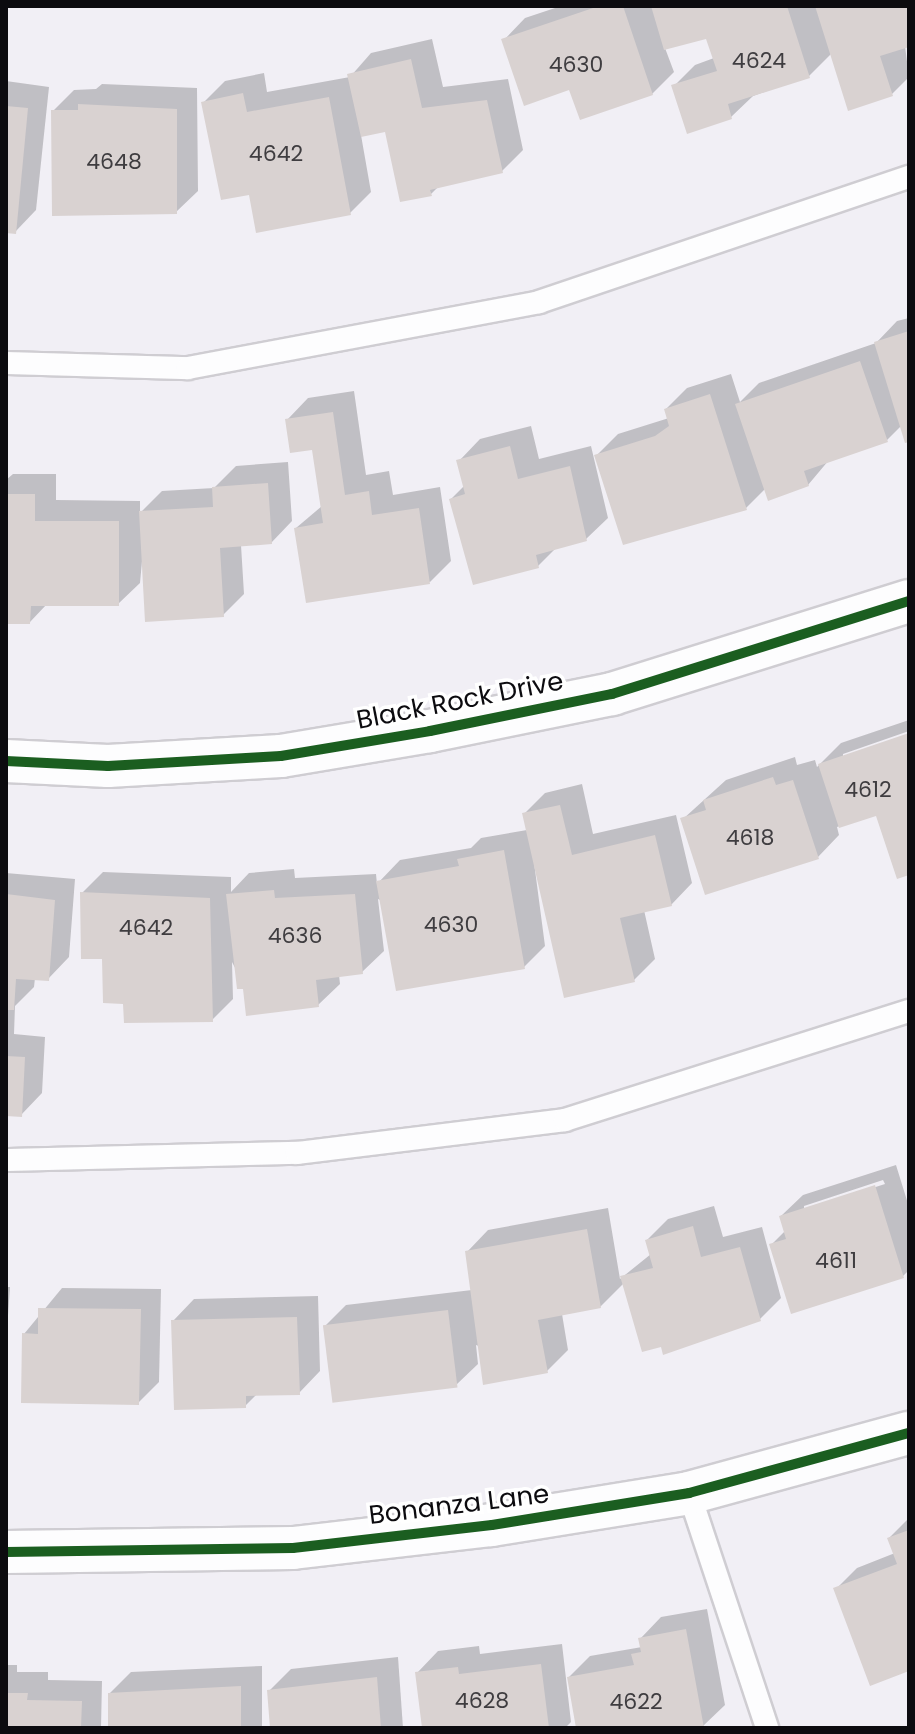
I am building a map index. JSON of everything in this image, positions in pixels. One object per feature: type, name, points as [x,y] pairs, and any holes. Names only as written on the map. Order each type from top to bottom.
[{"type":"street","name":"Black Rock Drive","points":[[6,761],[108,766],[281,756],[430,731],[612,694],[909,601]]},
{"type":"street","name":"Bonanza Lane","points":[[6,1552],[293,1548],[492,1525],[689,1493],[909,1433]]},
{"type":"lane","points":[[6,363],[188,368],[539,302],[909,177]]},
{"type":"lane","points":[[6,1160],[297,1153],[565,1120],[909,1011]]},
{"type":"lane","points":[[689,1493],[767,1728]]},
{"type":"building","points":[[599,6],[623,6],[653,95],[580,120],[569,90],[524,106],[501,39]]},
{"type":"building","points":[[651,6],[787,6],[810,78],[728,104],[732,119],[687,134],[671,85],[717,71],[706,39],[664,50]]},
{"type":"building","points":[[815,6],[909,6],[909,47],[880,56],[893,96],[848,111]]},
{"type":"building","points":[[411,59],[422,108],[487,100],[503,173],[430,190],[432,196],[400,202],[385,132],[361,137],[347,74]]},
{"type":"building","points":[[243,93],[247,112],[329,97],[351,215],[256,233],[249,195],[221,200],[201,102]]},
{"type":"building","points":[[78,104],[177,109],[177,214],[52,216],[51,110],[78,110]]},
{"type":"building","points":[[6,106],[28,108],[16,234],[6,233]]},
{"type":"building","points":[[909,331],[909,442],[905,443],[874,342]]},
{"type":"building","points":[[860,361],[888,442],[804,471],[809,486],[768,501],[735,404]]},
{"type":"building","points":[[710,394],[747,510],[623,545],[594,455],[655,436],[669,426],[664,409]]},
{"type":"building","points":[[333,412],[345,495],[369,491],[372,515],[419,508],[430,584],[306,603],[294,528],[323,523],[312,450],[290,453],[285,419]]},
{"type":"building","points":[[510,446],[518,479],[570,466],[587,541],[536,555],[539,568],[473,585],[449,499],[465,494],[456,460]]},
{"type":"building","points":[[268,483],[272,544],[220,548],[224,617],[145,622],[139,511],[213,507],[212,487]]},
{"type":"building","points":[[6,494],[35,494],[35,521],[119,521],[119,606],[31,606],[30,624],[6,624]]},
{"type":"building","points":[[909,733],[909,875],[897,879],[876,816],[839,828],[818,764]]},
{"type":"building","points":[[773,777],[776,785],[793,780],[819,859],[705,895],[680,818],[706,810],[703,800]]},
{"type":"building","points":[[560,805],[572,855],[655,835],[672,906],[620,918],[635,982],[564,998],[522,813]]},
{"type":"building","points":[[504,850],[525,969],[396,991],[376,881],[459,866],[457,859]]},
{"type":"building","points":[[274,890],[275,898],[355,894],[363,974],[316,980],[319,1007],[246,1016],[243,989],[237,989],[226,894]]},
{"type":"building","points":[[80,892],[210,898],[213,1022],[124,1023],[123,1004],[103,1003],[102,959],[81,959]]},
{"type":"building","points":[[6,894],[55,900],[49,981],[16,979],[14,1010],[6,1010]]},
{"type":"building","points":[[6,1056],[25,1057],[22,1117],[6,1116]]},
{"type":"building","points":[[875,1185],[904,1278],[791,1314],[769,1244],[786,1239],[779,1216]]},
{"type":"building","points":[[693,1226],[701,1257],[740,1247],[761,1321],[663,1355],[661,1347],[642,1352],[620,1276],[653,1268],[645,1240]]},
{"type":"building","points":[[587,1229],[601,1308],[538,1320],[548,1373],[483,1385],[465,1251]]},
{"type":"building","points":[[38,1308],[141,1309],[139,1405],[21,1403],[22,1333],[38,1334]]},
{"type":"building","points":[[448,1310],[458,1387],[332,1403],[323,1325]]},
{"type":"building","points":[[297,1317],[300,1395],[246,1396],[246,1408],[174,1410],[171,1320]]},
{"type":"building","points":[[909,1530],[909,1671],[870,1686],[833,1588],[897,1564],[887,1538]]},
{"type":"building","points":[[686,1629],[704,1728],[576,1728],[567,1677],[634,1665],[631,1654],[641,1652],[638,1638]]},
{"type":"building","points":[[541,1664],[549,1728],[422,1728],[415,1672],[458,1667],[459,1674]]},
{"type":"building","points":[[377,1677],[381,1728],[270,1728],[267,1690]]},
{"type":"building","points":[[241,1686],[241,1728],[108,1728],[108,1693]]},
{"type":"building","points":[[6,1693],[28,1693],[27,1700],[82,1701],[81,1728],[6,1728]]},
{"type":"cycle path","points":[[6,761],[108,766],[281,756],[430,731],[612,694],[909,601]]},
{"type":"cycle path","points":[[6,1552],[293,1548],[492,1525],[689,1493],[909,1433]]}]
